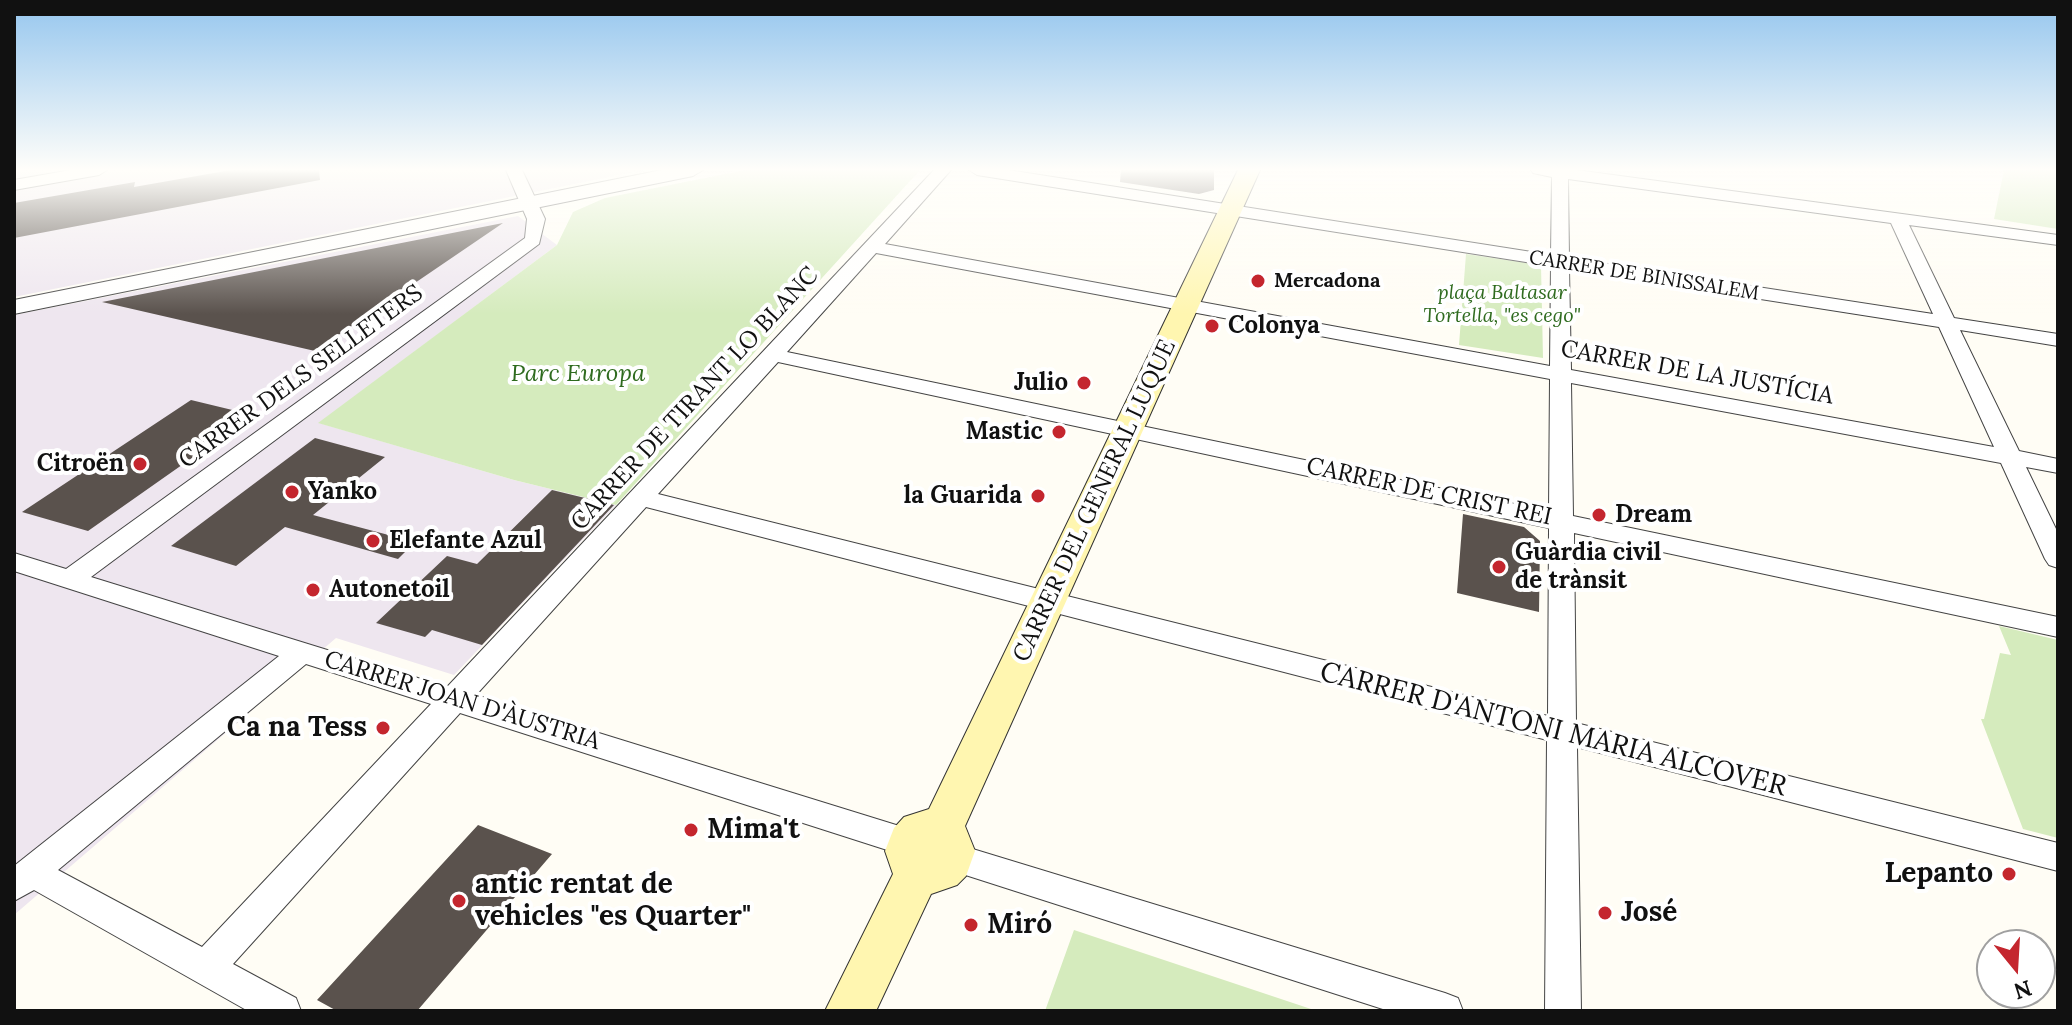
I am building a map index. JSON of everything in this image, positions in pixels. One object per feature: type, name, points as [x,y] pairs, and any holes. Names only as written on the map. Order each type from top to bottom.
[{"type":"main road","name":"CARRER DEL GENERAL LUQUE","points":[[850,1011],[930,850],[1226,218]]},
{"type":"street","points":[[14,307],[455,218]]},
{"type":"street","name":"CARRER DELS SELLETERS","points":[[69,580],[533,240],[535,218]]},
{"type":"street","name":"CARRER DE TIRANT LO BLANC","points":[[205,969],[898,218]]},
{"type":"street","name":"CARRER DE BINISSALEM","points":[[1279,218],[2058,340]]},
{"type":"street","points":[[1557,218],[1561,263],[1563,1011]]},
{"type":"street","points":[[1897,218],[2058,240]]},
{"type":"street","points":[[1897,218],[2058,559]]},
{"type":"street","name":"CARRER DE LA JUSTÍCIA","points":[[871,247],[2058,466]]},
{"type":"street","name":"CARRER DE CRIST REI","points":[[772,355],[2058,627]]},
{"type":"street","name":"CARRER D'ANTONI MARIA ALCOVER","points":[[641,498],[2058,857]]},
{"type":"street","name":"CARRER JOAN D'ÀUSTRIA","points":[[14,562],[1445,1011]]},
{"type":"street","points":[[283,1011],[23,879],[302,652]]},
{"type":"shaded area","points":[[14,218],[407,218],[14,297]]},
{"type":"shaded area","points":[[520,218],[557,245],[319,423],[514,480],[616,505],[454,675],[336,638],[14,915],[14,315]]},
{"type":"green space","name":"Parc Europa","points":[[570,218],[877,218],[616,505],[514,480],[318,423],[557,245]]},
{"type":"green space","points":[[2058,218],[2058,229],[1994,219]]},
{"type":"green space","name":"plaça Baltasar Tortella, \"es cego\"","points":[[1466,254],[1541,265],[1543,358],[1459,345]]},
{"type":"green space","points":[[1999,626],[2058,640],[2058,838],[2023,829],[1981,719],[1984,719],[2000,653],[2011,655]]},
{"type":"green space","points":[[1074,930],[1317,1011],[1045,1011]]},
{"type":"building","points":[[14,218],[120,218],[14,238]]},
{"type":"building","points":[[503,223],[315,351],[102,302]]},
{"type":"building","name":"Citroën","points":[[191,400],[253,415],[88,531],[22,512]]},
{"type":"building","name":"Yanko","points":[[315,438],[385,457],[313,515],[415,542],[398,559],[285,527],[236,566],[171,546]]},
{"type":"building","points":[[552,490],[614,505],[482,645],[432,630],[425,637],[376,623],[447,556],[477,564]]},
{"type":"building","name":"Guàrdia civil de trànsit","points":[[1463,514],[1524,527],[1540,541],[1539,612],[1457,593]]},
{"type":"building","name":"antic rentat de vehicles \"es Quarter\"","points":[[478,825],[552,854],[417,1011],[337,1011],[317,1000]]},
{"type":"place","name":"Mercadona","points":[[1258,281]]},
{"type":"place","name":"Colonya","points":[[1212,326]]},
{"type":"place","name":"Julio","points":[[1084,383]]},
{"type":"place","name":"Mastic","points":[[1059,432]]},
{"type":"place","name":"Citroën","points":[[140,464]]},
{"type":"place","name":"Yanko","points":[[292,492]]},
{"type":"place","name":"la Guarida","points":[[1038,496]]},
{"type":"place","name":"Dream","points":[[1599,515]]},
{"type":"place","name":"Elefante Azul","points":[[373,541]]},
{"type":"place","name":"Guàrdia civil de trànsit","points":[[1499,567]]},
{"type":"place","name":"Autonetoil","points":[[313,590]]},
{"type":"place","name":"Ca na Tess","points":[[383,728]]},
{"type":"place","name":"Mima't","points":[[691,830]]},
{"type":"place","name":"Lepanto","points":[[2009,874]]},
{"type":"place","name":"antic rentat de vehicles \"es Quarter\"","points":[[459,901]]},
{"type":"place","name":"José","points":[[1605,913]]},
{"type":"place","name":"Miró","points":[[971,925]]}]
